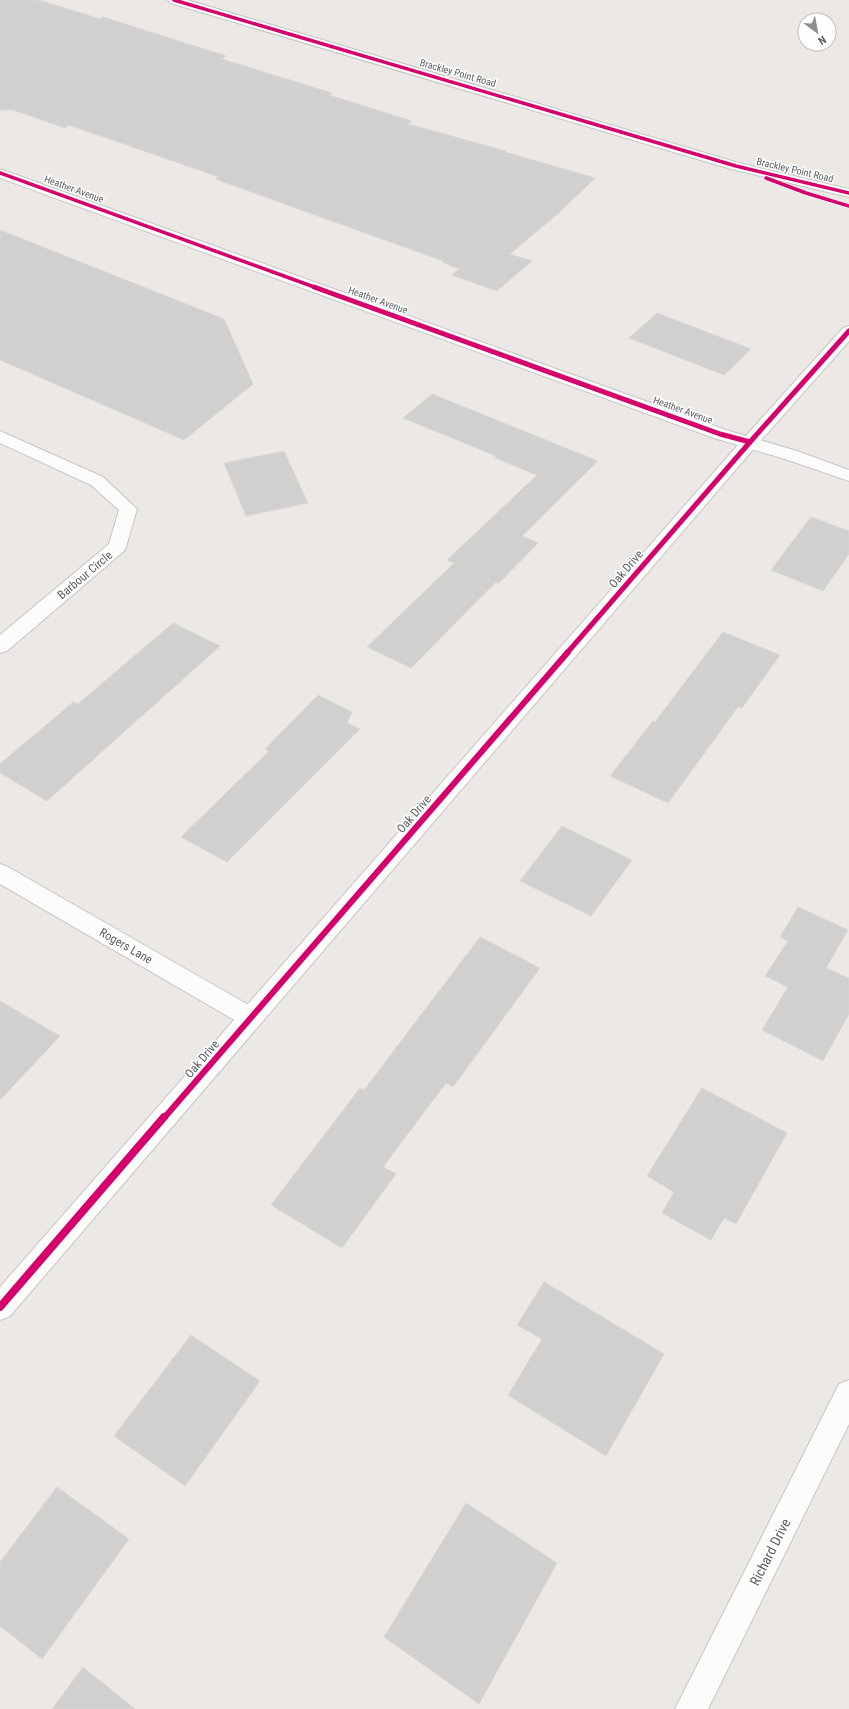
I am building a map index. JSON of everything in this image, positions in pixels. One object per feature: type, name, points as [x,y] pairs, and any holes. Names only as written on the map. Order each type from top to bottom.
[{"type":"street","name":"Brackley Point Road","points":[[174,0],[736,166],[849,193]]},
{"type":"street","name":"Brackley Point Road","points":[[736,166],[806,193],[849,206]]},
{"type":"street","name":"Heather Avenue","points":[[0,173],[674,417],[791,455],[849,476]]},
{"type":"street","name":"Oak Drive","points":[[0,1307],[847,330]]},
{"type":"street","name":"Barbour Circle","points":[[0,436],[97,481],[128,509],[118,547],[0,646]]},
{"type":"street","name":"Rogers Lane","points":[[0,873],[251,1018]]},
{"type":"street","name":"Richard Drive","points":[[691,1709],[849,1394]]},
{"type":"building","points":[[0,0],[39,0],[100,19],[103,17],[226,56],[222,59],[332,93],[329,95],[412,121],[408,124],[506,151],[505,152],[595,178],[561,211],[510,254],[532,261],[497,291],[452,275],[459,269],[442,262],[443,261],[215,179],[219,177],[69,125],[65,128],[13,110],[0,110]]},
{"type":"building","points":[[0,230],[224,319],[253,384],[184,440],[0,360]]},
{"type":"building","points":[[657,313],[751,349],[724,375],[629,338]]},
{"type":"building","points":[[432,394],[598,461],[522,536],[538,543],[499,583],[496,582],[411,668],[367,647],[454,563],[447,560],[537,475],[495,458],[496,456],[403,418]]},
{"type":"building","points":[[284,451],[308,503],[246,516],[224,463]]},
{"type":"building","points":[[811,517],[849,531],[849,554],[823,591],[771,570]]},
{"type":"building","points":[[173,623],[220,646],[47,801],[0,773],[0,764],[73,702],[78,704]]},
{"type":"building","points":[[723,632],[780,655],[742,708],[738,707],[668,803],[610,776],[653,721],[655,722]]},
{"type":"building","points":[[318,695],[352,712],[347,723],[360,729],[227,862],[181,837],[269,751],[265,749]]},
{"type":"building","points":[[562,826],[632,860],[591,916],[520,881]]},
{"type":"building","points":[[798,907],[848,930],[826,968],[849,978],[849,1014],[823,1061],[762,1030],[788,987],[765,976],[788,941],[780,937]]},
{"type":"building","points":[[480,937],[540,968],[453,1087],[446,1083],[383,1167],[396,1174],[342,1248],[271,1205],[360,1088],[364,1090]]},
{"type":"building","points":[[0,1001],[60,1036],[0,1100]]},
{"type":"building","points":[[702,1088],[787,1133],[736,1224],[724,1218],[711,1240],[662,1213],[674,1192],[647,1176]]},
{"type":"building","points":[[544,1282],[664,1354],[606,1456],[508,1395],[542,1339],[517,1325]]},
{"type":"building","points":[[191,1335],[260,1381],[185,1486],[114,1436]]},
{"type":"building","points":[[57,1487],[129,1539],[42,1659],[0,1626],[0,1562]]},
{"type":"building","points":[[466,1503],[557,1563],[479,1704],[384,1637]]},
{"type":"building","points":[[83,1667],[135,1709],[52,1709]]},
{"type":"cycle path","points":[[174,0],[736,166],[849,193]]},
{"type":"cycle path","points":[[0,173],[720,434],[750,442]]},
{"type":"cycle path","points":[[766,178],[806,193],[849,206]]},
{"type":"cycle path","points":[[0,1307],[750,442],[849,331]]}]
